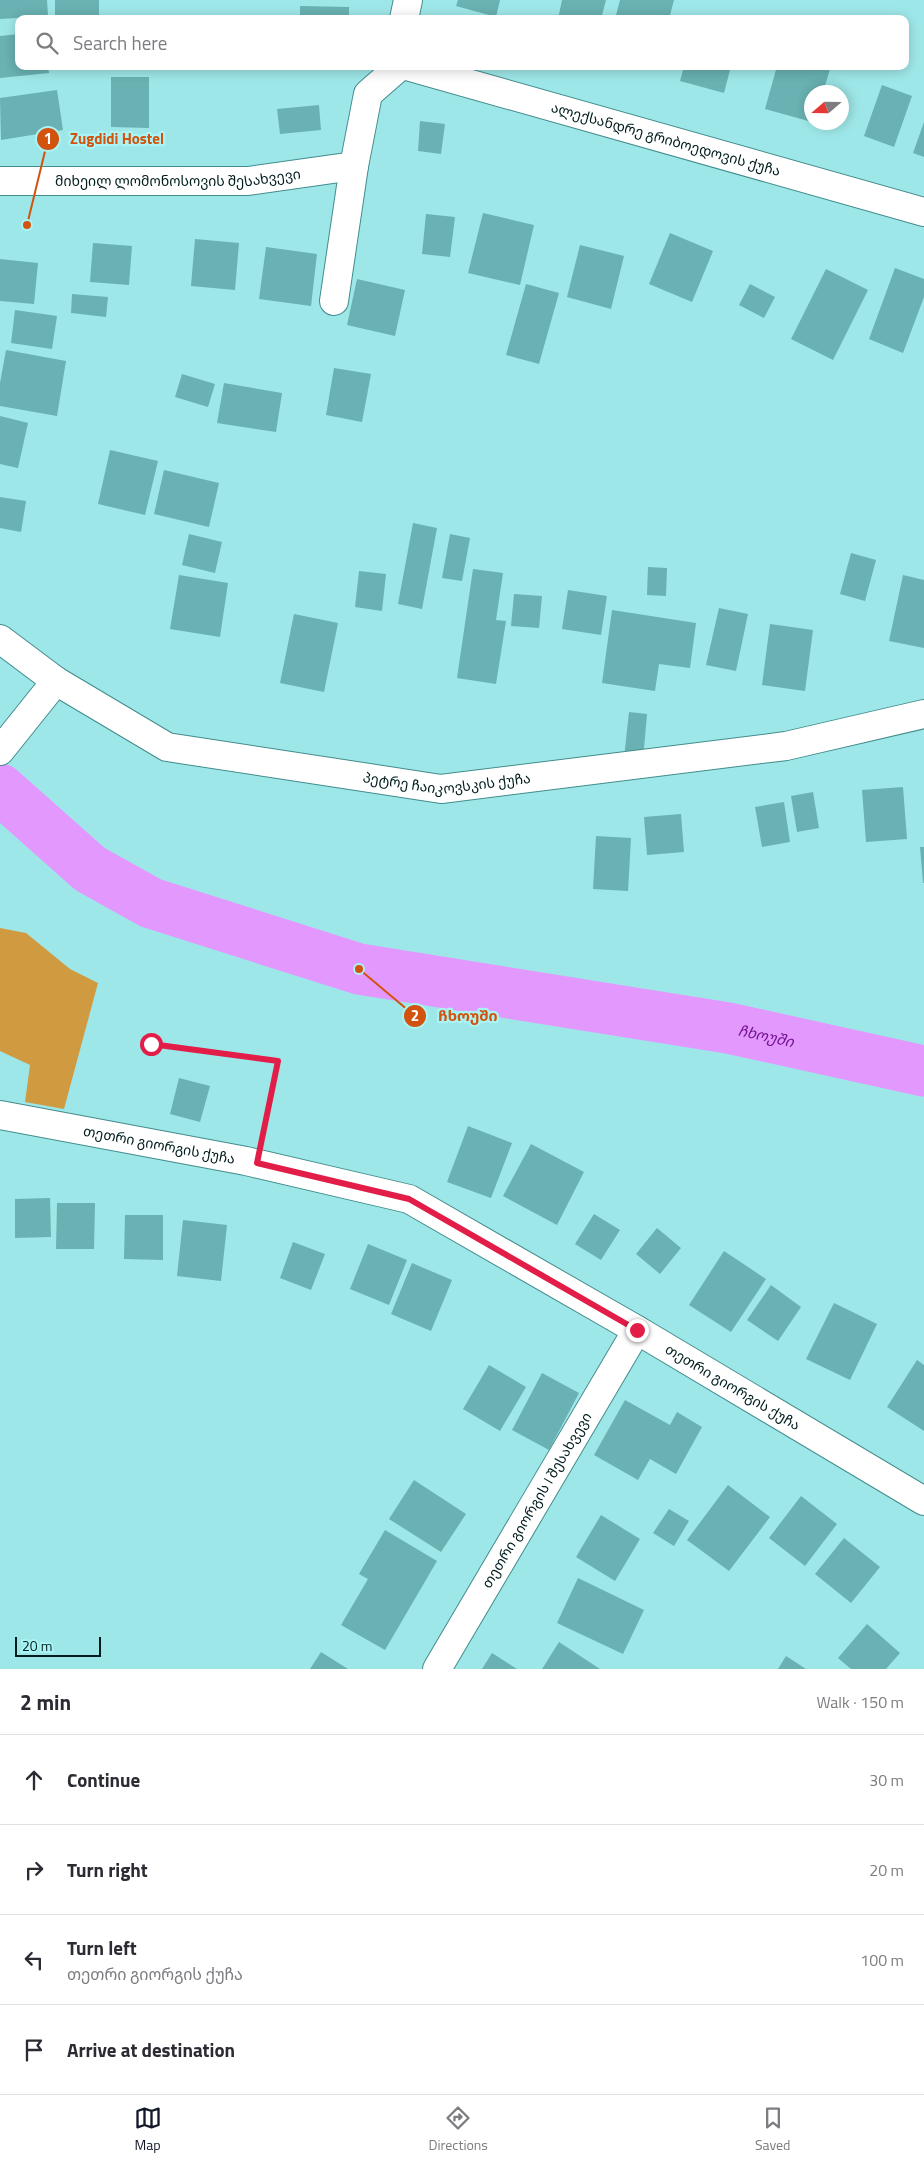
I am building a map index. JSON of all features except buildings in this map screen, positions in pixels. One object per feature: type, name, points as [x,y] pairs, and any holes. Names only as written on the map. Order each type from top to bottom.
[{"type":"street","points":[[405,15],[408,0]]},
{"type":"street","points":[[334,301],[354,166],[368,94],[395,70]]},
{"type":"street","name":"ალექსანდრე გრიბოედოვის ქუჩა","points":[[421,70],[924,212]]},
{"type":"street","name":"მიხეილ ლომონოსოვის შესახვევი","points":[[0,181],[248,181],[354,166]]},
{"type":"street","name":"პეტრე ჩაიკოვსკის ქუჩა","points":[[0,639],[56,681],[167,747],[441,789],[786,746],[924,714]]},
{"type":"street","points":[[0,751],[56,681]]},
{"type":"street","name":"თეთრი გიორგის ქუჩა","points":[[0,1115],[257,1163],[409,1199],[637,1330],[924,1500]]},
{"type":"street","name":"თეთრი გიორგის I შესახვევი","points":[[436,1669],[637,1330]]},
{"type":"path","points":[[151,1044],[278,1061],[257,1163]]},
{"type":"shaded area","points":[[0,928],[26,933],[70,969],[98,983],[64,1109],[25,1102],[30,1065],[0,1051]]},
{"type":"waterway","name":"ჩხოუში","points":[[0,789],[90,869],[151,903],[359,969],[728,1028],[924,1071]]},
{"type":"place","name":"Zugdidi Hostel","points":[[27,225]]},
{"type":"place","name":"ჩხოუში","points":[[359,969]]},
{"type":"route","points":[[151,1044],[278,1061],[257,1163],[409,1199],[637,1330]]}]
